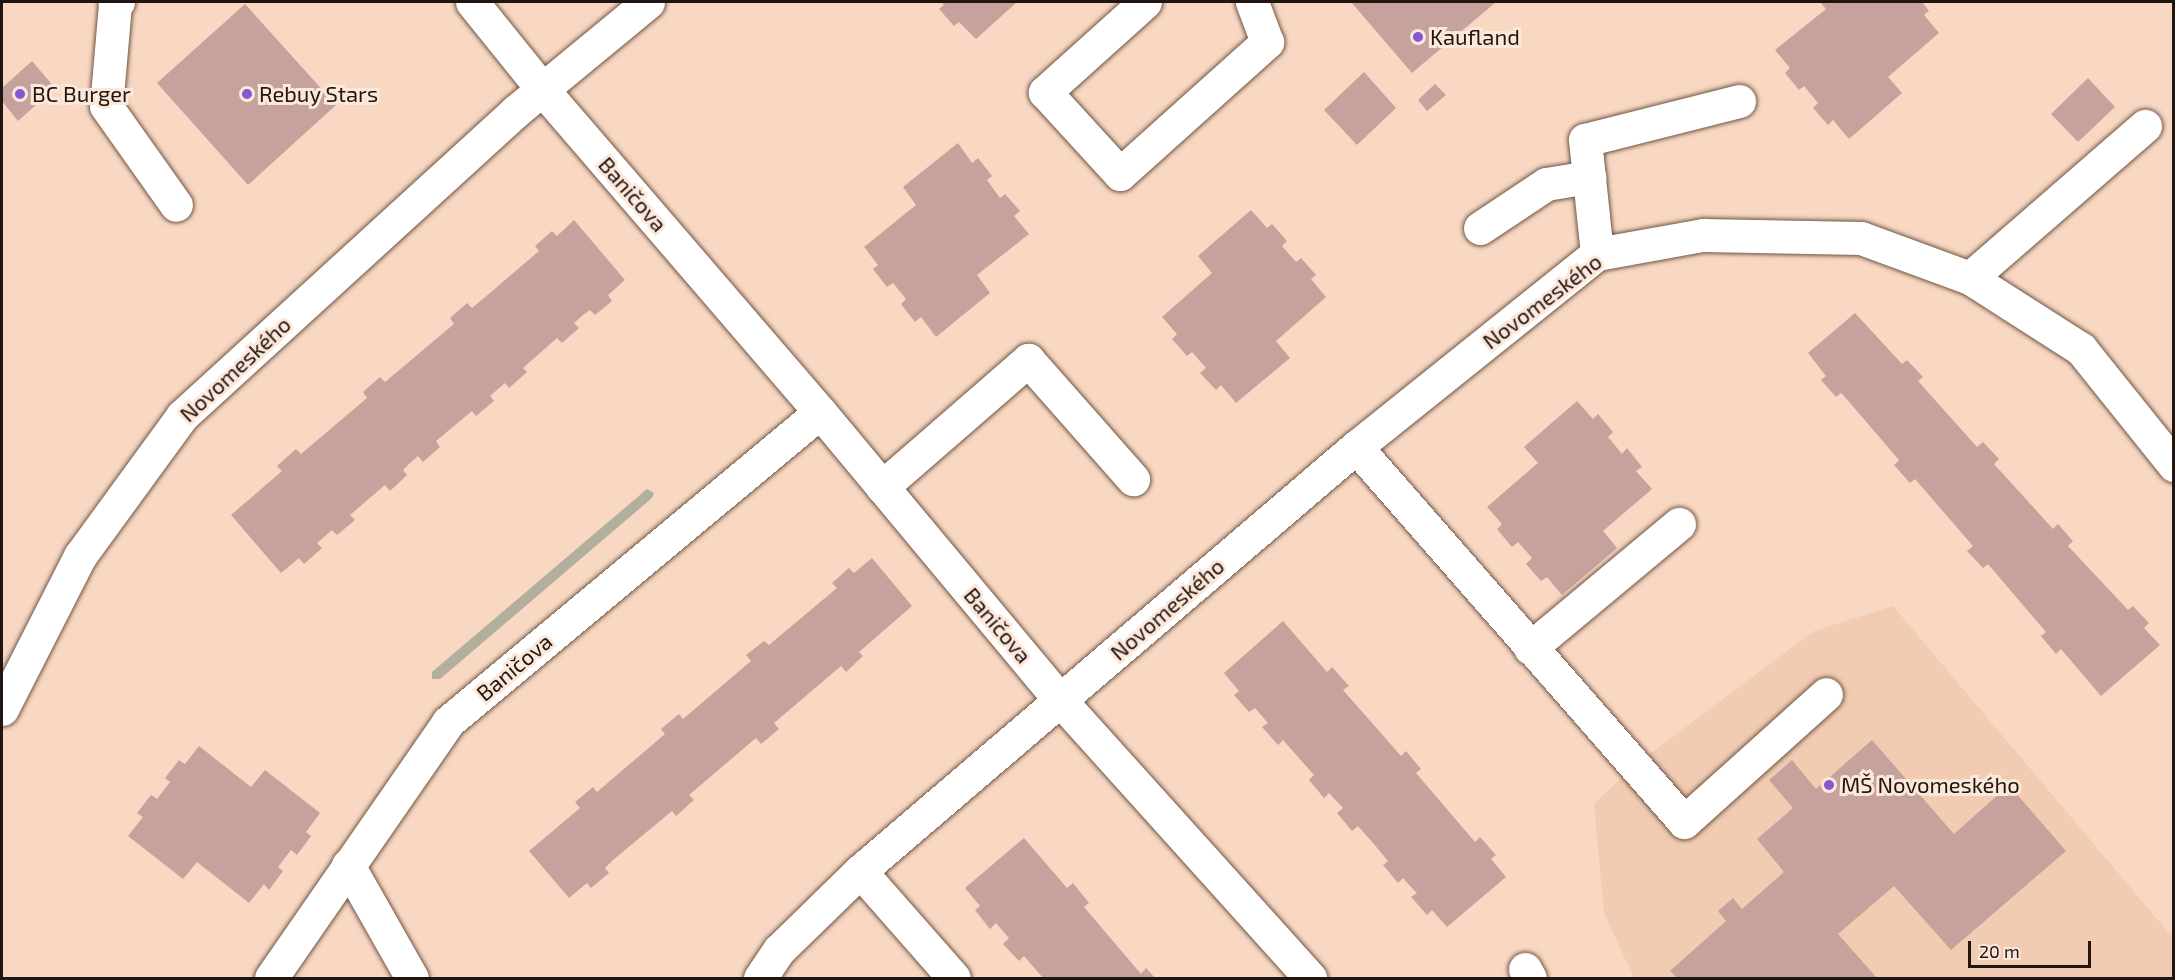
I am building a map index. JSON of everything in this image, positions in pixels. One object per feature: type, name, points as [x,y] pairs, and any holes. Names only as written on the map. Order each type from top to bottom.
[{"type":"street","points":[[118,2],[115,4],[106,106],[176,205]]},
{"type":"street","name":"Baničova","points":[[472,2],[543,90],[820,412],[1060,700]]},
{"type":"street","name":"Novomeského","points":[[2,709],[80,556],[182,416],[516,111],[648,2]]},
{"type":"street","points":[[1146,2],[1045,92],[1120,174],[1267,42],[1252,2]]},
{"type":"street","points":[[1598,254],[1585,140],[1739,101]]},
{"type":"street","points":[[1970,278],[2145,126]]},
{"type":"street","points":[[1479,228],[1546,184],[1589,177]]},
{"type":"street","name":"Novomeského","points":[[760,978],[779,950],[860,871],[1356,447],[1598,254],[1702,235],[1861,238],[1970,278],[2081,349],[2174,465]]},
{"type":"street","points":[[882,487],[1028,360],[1132,479]]},
{"type":"street","name":"Baničova","points":[[271,978],[448,722],[820,412]]},
{"type":"street","points":[[1356,447],[1684,822],[1827,694]]},
{"type":"street","points":[[1530,648],[1679,524]]},
{"type":"street","points":[[1060,700],[1310,978]]},
{"type":"street","points":[[348,865],[412,978]]},
{"type":"street","points":[[860,871],[954,978]]},
{"type":"shaded area","points":[[647,489],[654,493],[652,498],[440,679],[432,679],[432,672]]},
{"type":"shaded area","name":"MŠ Novomeského","points":[[1893,606],[2173,938],[2173,978],[1634,978],[1604,913],[1594,804],[1634,766],[1814,631]]},
{"type":"building","points":[[941,2],[1017,2],[976,39],[959,22],[954,26],[939,9],[944,5]]},
{"type":"building","name":"Kaufland","points":[[1351,2],[1496,2],[1412,73]]},
{"type":"building","points":[[1820,2],[1922,2],[1929,11],[1924,15],[1939,33],[1888,77],[1902,93],[1849,139],[1833,120],[1828,125],[1813,108],[1818,103],[1804,86],[1799,90],[1785,73],[1790,68],[1775,50],[1826,9]]},
{"type":"building","name":"Rebuy Stars","points":[[245,4],[336,105],[248,185],[157,83]]},
{"type":"building","points":[[32,61],[55,88],[18,121],[2,101],[2,88]]},
{"type":"building","points":[[1364,72],[1396,108],[1357,145],[1324,110]]},
{"type":"building","points":[[2088,78],[2115,107],[2078,142],[2051,114]]},
{"type":"building","points":[[1435,84],[1446,95],[1427,111],[1418,100]]},
{"type":"building","points":[[958,143],[972,163],[978,158],[992,176],[987,180],[1000,198],[1005,194],[1020,211],[1014,216],[1029,234],[977,275],[990,293],[936,337],[921,317],[915,322],[901,304],[906,299],[893,283],[887,287],[873,269],[878,265],[864,247],[916,205],[903,187]]},
{"type":"building","points":[[1251,210],[1267,228],[1272,224],[1287,241],[1282,246],[1296,262],[1301,258],[1316,275],[1311,279],[1326,297],[1276,341],[1290,358],[1236,403],[1221,385],[1216,390],[1200,373],[1206,368],[1192,352],[1187,356],[1172,339],[1177,334],[1162,317],[1212,273],[1198,256]]},
{"type":"building","points":[[574,220],[625,280],[608,295],[612,301],[595,315],[590,310],[583,315],[574,323],[579,328],[562,343],[557,338],[523,368],[527,372],[509,388],[505,383],[490,396],[494,401],[476,416],[472,411],[436,441],[440,447],[423,462],[418,456],[403,470],[407,475],[390,491],[385,485],[350,515],[355,520],[337,535],[332,530],[317,543],[322,548],[304,564],[299,558],[281,573],[231,515],[282,471],[277,466],[296,449],[301,454],[367,398],[363,392],[380,377],[385,382],[454,324],[450,318],[467,303],[472,308],[539,251],[535,246],[552,231],[557,236]]},
{"type":"building","points":[[1855,313],[1902,364],[1907,360],[1923,377],[1918,381],[1977,447],[1983,442],[1999,459],[1994,464],[2053,529],[2058,524],[2073,541],[2068,546],[2128,610],[2133,606],[2149,623],[2144,628],[2160,645],[2101,696],[2061,649],[2056,654],[2041,636],[2046,632],[1988,564],[1983,568],[1967,551],[1973,546],[1915,479],[1910,483],[1894,465],[1899,460],[1844,396],[1841,393],[1836,397],[1821,380],[1826,376],[1808,353]]},
{"type":"building","points":[[1577,401],[1593,419],[1598,414],[1613,432],[1608,437],[1622,454],[1627,448],[1642,467],[1636,471],[1652,489],[1603,531],[1617,548],[1562,595],[1547,577],[1541,581],[1526,564],[1532,558],[1518,542],[1512,547],[1497,529],[1502,524],[1487,507],[1538,463],[1524,447]]},
{"type":"building","points":[[872,558],[912,606],[859,652],[863,656],[846,672],[841,666],[774,723],[779,729],[761,744],[756,738],[689,795],[694,800],[676,816],[672,811],[613,860],[605,868],[609,873],[591,888],[587,883],[569,898],[529,851],[580,808],[575,802],[593,787],[597,792],[665,734],[661,729],[679,714],[683,719],[751,661],[746,655],[764,641],[769,645],[837,588],[832,583],[849,568],[854,573]]},
{"type":"building","points":[[1283,621],[1327,672],[1332,667],[1349,686],[1343,690],[1401,756],[1406,751],[1421,769],[1416,773],[1475,842],[1480,837],[1496,855],[1491,859],[1506,877],[1447,927],[1432,910],[1427,915],[1411,897],[1417,893],[1403,878],[1398,883],[1383,865],[1388,861],[1358,826],[1352,831],[1337,813],[1343,808],[1329,793],[1324,798],[1309,780],[1314,775],[1283,740],[1278,745],[1262,727],[1268,723],[1255,708],[1249,712],[1234,695],[1239,691],[1224,673]]},
{"type":"building","points":[[1872,740],[1954,834],[2009,785],[2066,851],[1951,950],[1894,886],[1838,934],[1877,978],[1677,978],[1670,971],[1726,921],[1718,911],[1733,898],[1742,909],[1784,872],[1757,839],[1793,808],[1769,780],[1792,760],[1816,789]]},
{"type":"building","points":[[199,746],[251,787],[265,770],[320,813],[306,832],[311,836],[297,855],[291,850],[278,867],[283,871],[269,890],[264,884],[249,903],[197,862],[183,879],[128,836],[143,817],[137,813],[151,795],[157,799],[170,782],[165,778],[179,760],[185,764]]},
{"type":"building","points":[[1024,838],[1067,888],[1073,883],[1089,903],[1084,907],[1141,974],[1146,968],[1155,978],[1043,978],[1024,956],[1019,961],[1003,944],[1009,938],[996,923],[990,929],[975,910],[980,906],[965,888]]},
{"type":"place","name":"Kaufland","points":[[1418,37]]},
{"type":"place","name":"BC Burger","points":[[20,94]]},
{"type":"place","name":"Rebuy Stars","points":[[247,94]]},
{"type":"place","name":"MŠ Novomeského","points":[[1829,785]]}]
